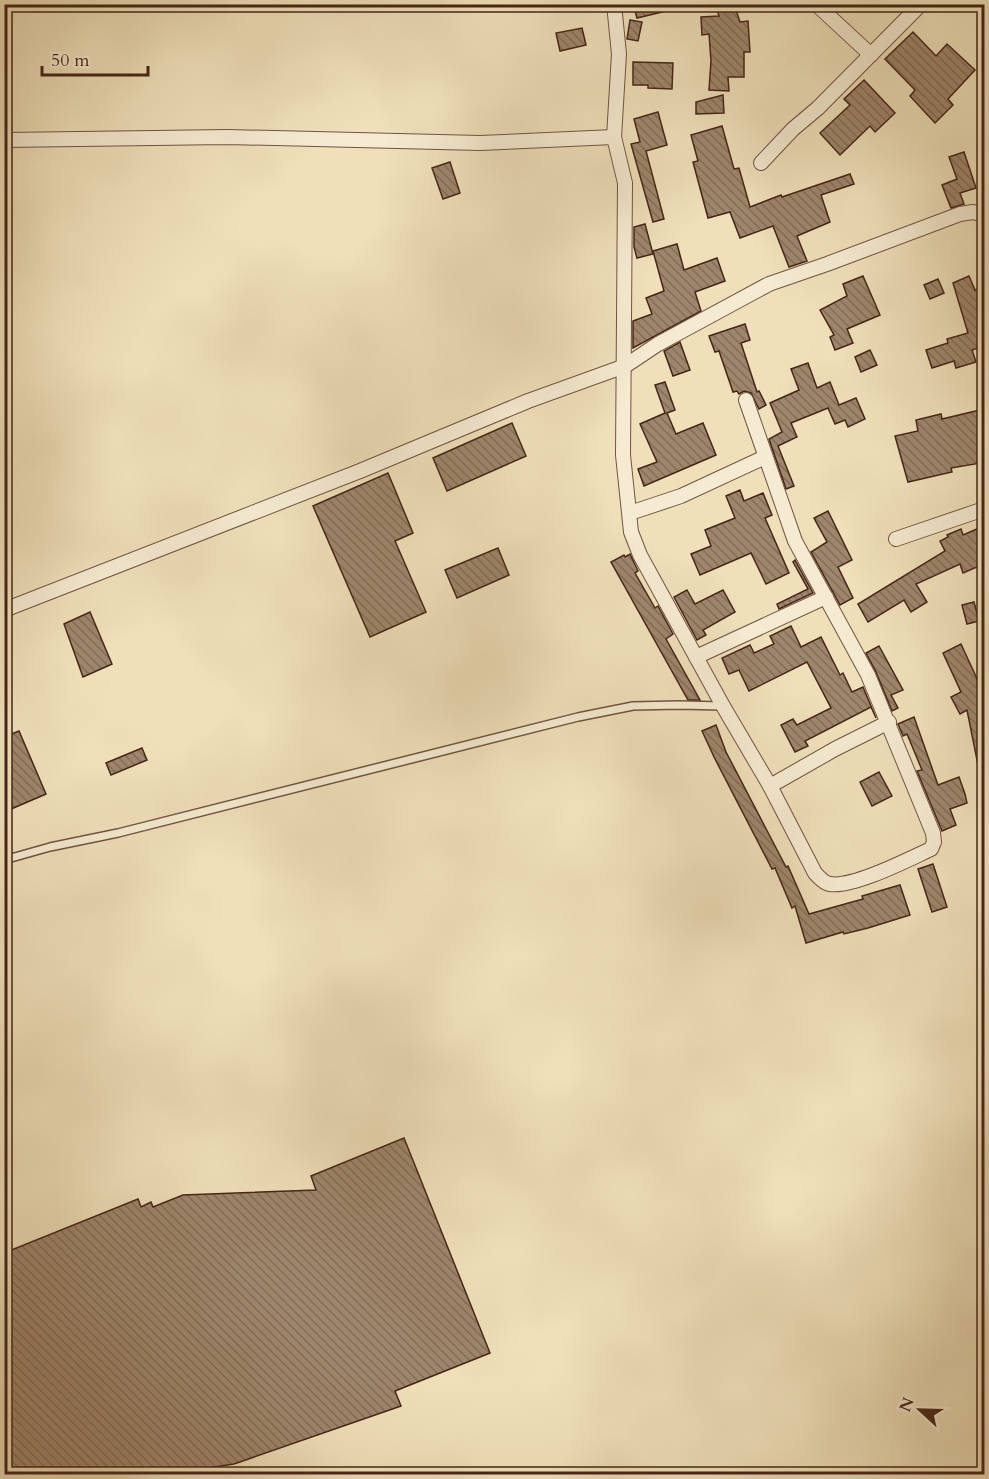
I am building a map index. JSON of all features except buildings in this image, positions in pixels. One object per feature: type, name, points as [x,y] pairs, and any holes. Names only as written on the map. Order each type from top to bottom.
[{"type":"street","points":[[614,4],[620,54],[614,137],[625,183],[623,455],[631,532],[640,555],[770,786],[815,873],[830,884],[862,879],[931,849],[934,842],[933,833],[868,675],[795,541],[746,400]]},
{"type":"street","points":[[816,4],[871,56]]},
{"type":"street","points":[[761,163],[921,4]]},
{"type":"street","points":[[4,140],[228,137],[480,143],[614,137]]},
{"type":"street","points":[[4,610],[360,471],[528,401],[625,366],[658,344],[769,284],[960,214],[974,212],[984,215]]},
{"type":"street","points":[[630,513],[681,496],[765,457]]},
{"type":"street","points":[[896,539],[984,509]]},
{"type":"street","points":[[696,657],[826,597]]},
{"type":"street","points":[[770,786],[889,722]]},
{"type":"lane","points":[[4,860],[50,846],[118,833],[578,717],[633,706],[723,706]]}]
